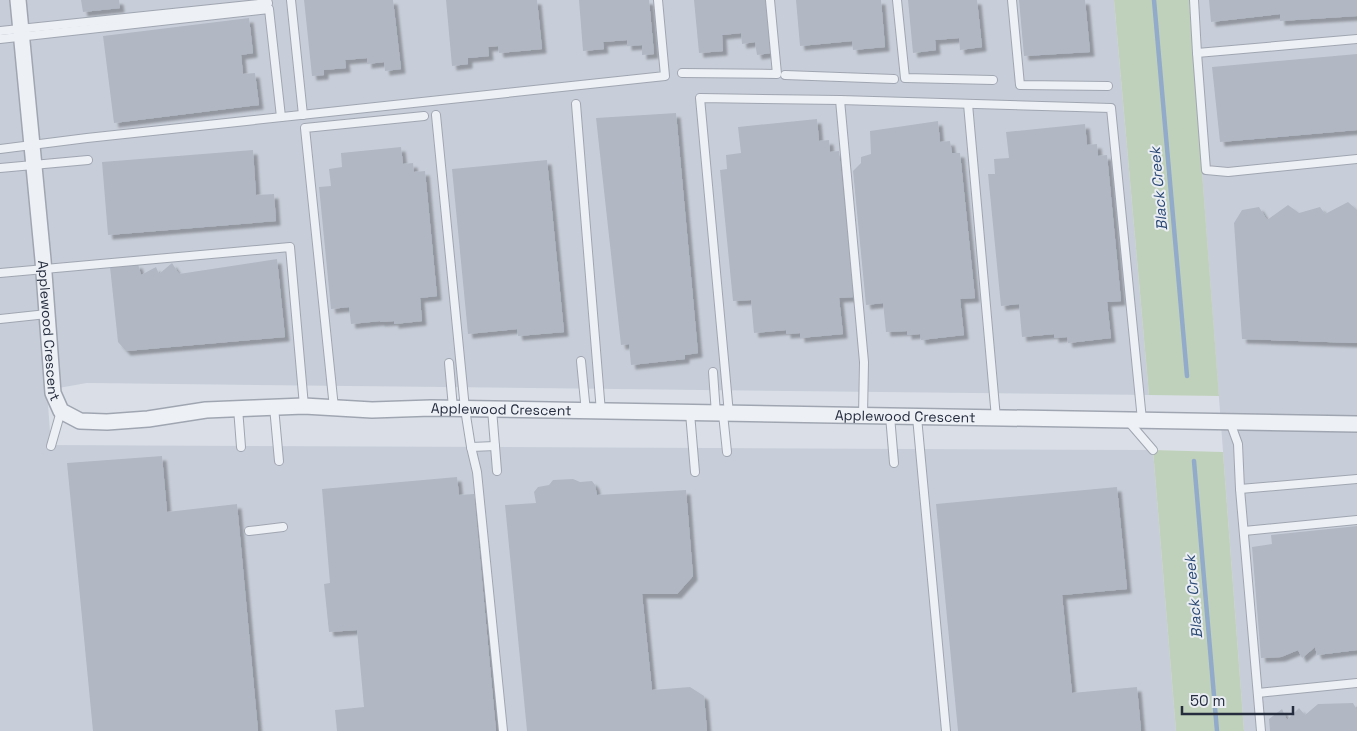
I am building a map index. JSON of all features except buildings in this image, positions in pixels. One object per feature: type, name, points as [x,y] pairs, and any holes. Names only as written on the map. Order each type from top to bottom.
[{"type":"street","name":"Applewood Crescent","points":[[18,0],[44,269],[53,393],[61,411],[80,421],[107,422],[206,410],[304,406],[372,410],[459,408],[593,412],[1357,424]]},
{"type":"lane","points":[[0,38],[20,33],[268,3],[267,0]]},
{"type":"lane","points":[[290,0],[303,115]]},
{"type":"lane","points":[[0,149],[665,76],[658,0]]},
{"type":"lane","points":[[682,73],[777,74],[770,0]]},
{"type":"lane","points":[[897,0],[905,78],[993,80]]},
{"type":"lane","points":[[1012,0],[1020,85],[1108,86]]},
{"type":"lane","points":[[1194,0],[1206,170],[1228,172],[1357,160]]},
{"type":"lane","points":[[0,31],[20,33],[269,9],[281,117]]},
{"type":"lane","points":[[1197,53],[1357,39]]},
{"type":"lane","points":[[785,75],[894,79]]},
{"type":"lane","points":[[727,452],[700,98],[1112,108],[1134,420],[1153,450]]},
{"type":"lane","points":[[840,100],[864,362],[863,416]]},
{"type":"lane","points":[[576,104],[593,412]]},
{"type":"lane","points":[[968,104],[996,418]]},
{"type":"lane","points":[[436,115],[459,408]]},
{"type":"lane","points":[[334,408],[305,128],[424,116]]},
{"type":"lane","points":[[0,168],[88,160]]},
{"type":"lane","points":[[0,273],[290,246],[304,406]]},
{"type":"lane","points":[[0,319],[47,314]]},
{"type":"lane","points":[[581,361],[593,412]]},
{"type":"lane","points":[[449,363],[459,408],[477,472],[503,731]]},
{"type":"lane","points":[[713,372],[723,414]]},
{"type":"lane","points":[[274,407],[279,461]]},
{"type":"lane","points":[[238,408],[241,447]]},
{"type":"lane","points":[[492,409],[497,471]]},
{"type":"lane","points":[[52,446],[61,411]]},
{"type":"lane","points":[[690,413],[695,472]]},
{"type":"lane","points":[[890,416],[894,463]]},
{"type":"lane","points":[[917,417],[946,731]]},
{"type":"lane","points":[[1230,422],[1238,444],[1240,489],[1261,731]]},
{"type":"lane","points":[[471,448],[495,446]]},
{"type":"lane","points":[[1240,489],[1357,479]]},
{"type":"lane","points":[[1244,531],[1357,520]]},
{"type":"lane","points":[[249,531],[282,527]]},
{"type":"lane","points":[[1258,693],[1357,684]]},
{"type":"shaded area","points":[[0,0],[1114,0],[1149,395],[87,383],[47,390],[51,445],[1153,450],[1176,731],[0,731]]},
{"type":"shaded area","points":[[1189,0],[1357,0],[1357,731],[1244,731]]},
{"type":"green space","points":[[1114,0],[1189,0],[1219,396],[1149,395]]},
{"type":"green space","points":[[1153,450],[1223,452],[1244,731],[1176,731]]},
{"type":"waterway","name":"Black Creek","points":[[1154,0],[1187,376]]},
{"type":"waterway","name":"Black Creek","points":[[1194,461],[1217,731]]}]
